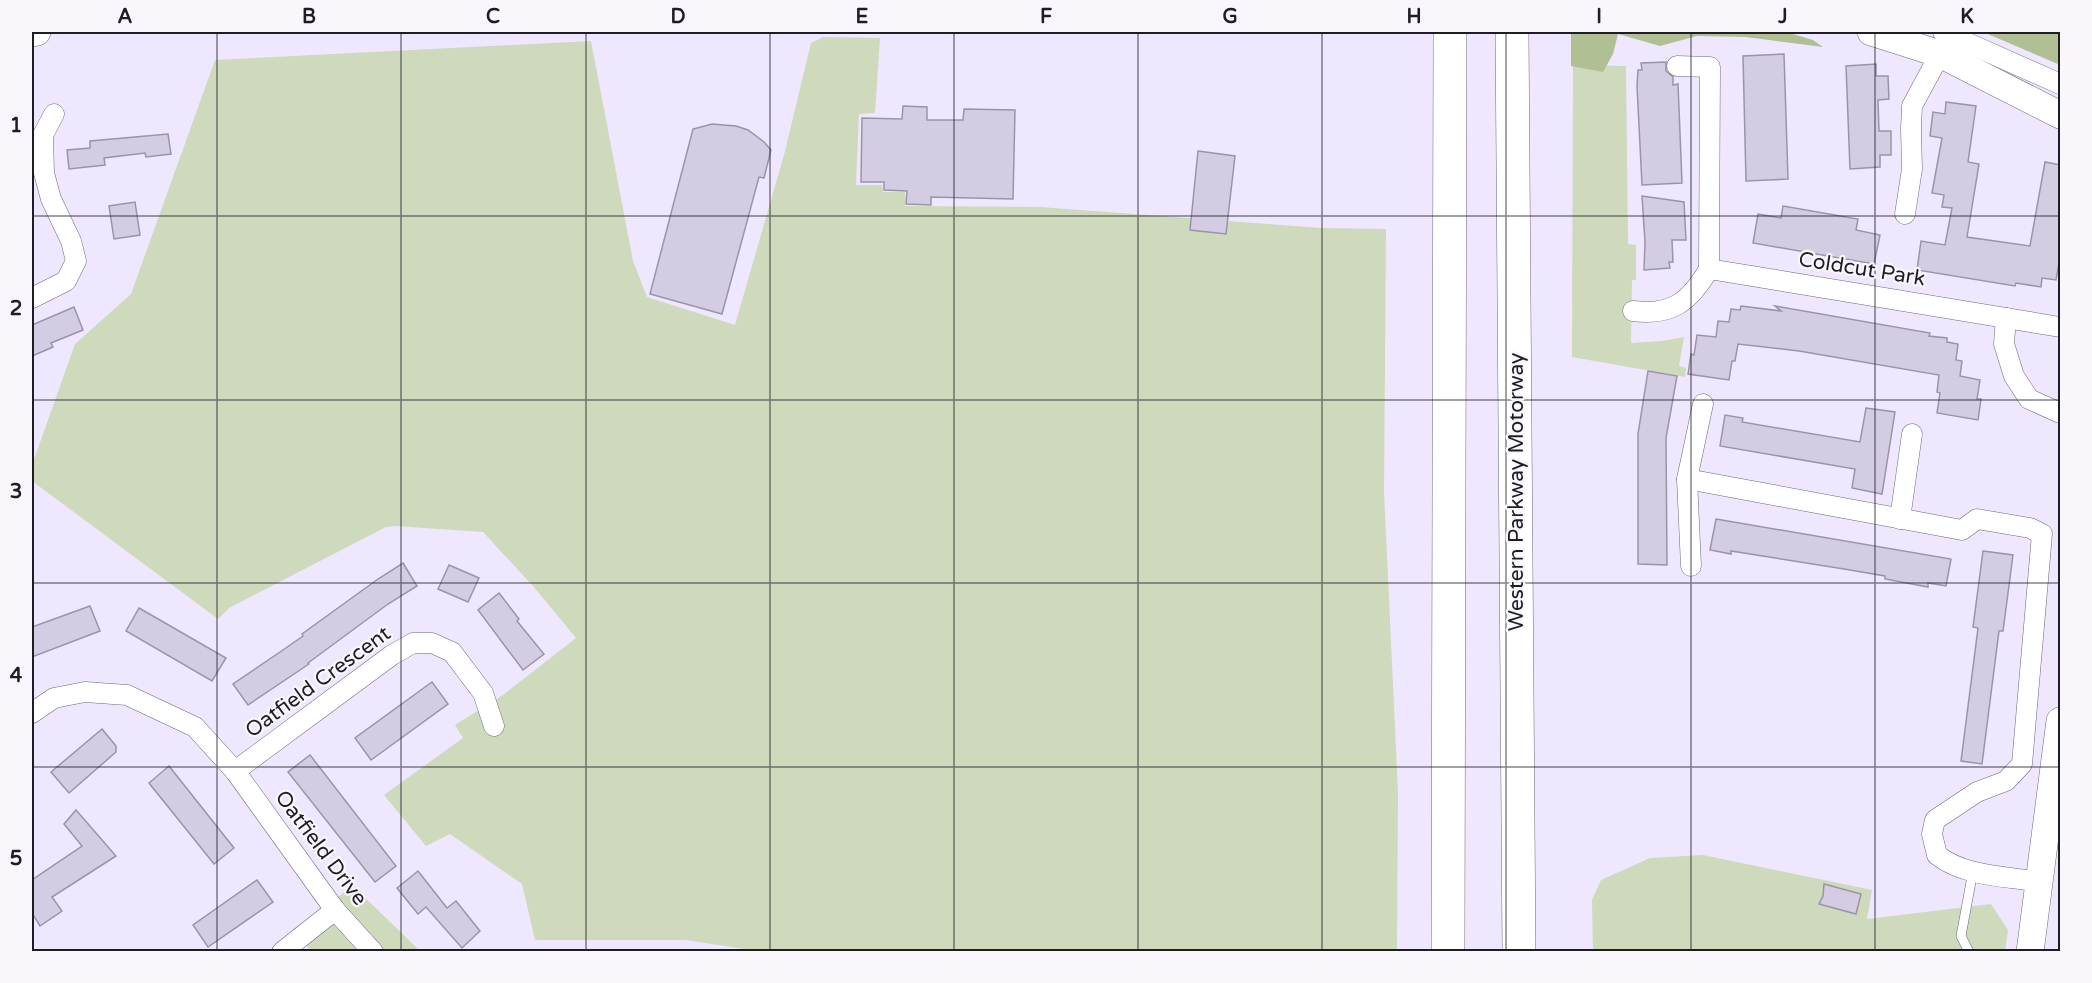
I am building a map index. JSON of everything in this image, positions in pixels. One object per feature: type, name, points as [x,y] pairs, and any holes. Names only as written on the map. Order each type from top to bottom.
[{"type":"highway","points":[[1448,951],[1450,32]]},
{"type":"highway","name":"Western Parkway Motorway","points":[[1512,32],[1519,951]]},
{"type":"street","points":[[32,33],[37,32]]},
{"type":"street","points":[[1871,32],[1942,43],[2061,84]]},
{"type":"street","points":[[1942,43],[2061,115]]},
{"type":"street","points":[[1905,214],[1912,169],[1912,106],[1942,43]]},
{"type":"street","points":[[1633,311],[1654,312],[1679,304],[1695,292],[1709,269],[1710,67],[1677,66]]},
{"type":"street","points":[[32,298],[66,281],[76,261],[71,241],[51,199],[44,173],[43,135],[54,114]]},
{"type":"street","name":"Coldcut Park","points":[[1709,269],[2061,327]]},
{"type":"street","points":[[2006,318],[2004,344],[2014,376],[2029,399],[2061,413]]},
{"type":"street","points":[[1692,566],[1687,479],[1703,404]]},
{"type":"street","points":[[1900,519],[1912,434]]},
{"type":"street","points":[[1687,479],[1962,530],[1977,519],[2030,528],[2042,534],[2022,764],[2006,782],[1977,792],[1935,820],[1932,834],[1937,855],[1948,864],[1973,871],[2039,882]]},
{"type":"street","name":"Oatfield Crescent","points":[[235,771],[392,655],[413,644],[432,643],[452,652],[483,693],[494,726]]},
{"type":"street","name":"Oatfield Drive","points":[[32,713],[54,698],[85,692],[127,695],[195,727],[235,771],[335,910],[373,951]]},
{"type":"street","points":[[2030,951],[2061,721]]},
{"type":"street","points":[[282,951],[335,910]]},
{"type":"lane","points":[[1969,951],[1961,936],[1973,871]]},
{"type":"green space","points":[[1571,32],[1786,32],[1813,40],[1823,47],[1746,37],[1697,36],[1660,46],[1618,34],[1613,54],[1603,72],[1571,66]]},
{"type":"green space","points":[[1983,32],[2055,32],[2060,34],[2060,65]]},
{"type":"green space","points":[[823,37],[880,38],[875,113],[859,114],[856,185],[882,185],[883,192],[905,192],[905,206],[1040,207],[1322,228],[1386,229],[1384,492],[1398,792],[1397,951],[763,952],[686,940],[535,940],[522,884],[450,834],[426,846],[384,795],[463,738],[455,725],[503,695],[576,638],[533,586],[483,532],[386,527],[229,608],[218,619],[32,481],[32,465],[75,344],[131,294],[215,60],[591,41],[633,261],[647,297],[735,325],[784,155],[811,43]]},
{"type":"green space","points":[[1573,65],[1626,66],[1628,244],[1636,245],[1636,280],[1632,280],[1631,343],[1684,337],[1679,366],[1686,368],[1685,377],[1572,357]]},
{"type":"green space","points":[[1703,855],[1872,890],[1867,919],[1991,904],[2008,930],[2005,951],[1593,951],[1592,900],[1601,880],[1650,858]]},
{"type":"green space","points":[[353,886],[420,951],[311,951],[292,930]]},
{"type":"building","points":[[1784,54],[1788,179],[1746,181],[1743,56]]},
{"type":"building","points":[[1666,62],[1666,71],[1673,77],[1673,85],[1678,84],[1682,183],[1642,185],[1638,70],[1642,70],[1641,63]]},
{"type":"building","points":[[1876,64],[1876,76],[1888,76],[1889,99],[1878,100],[1879,131],[1891,131],[1891,155],[1880,155],[1880,167],[1850,169],[1846,66]]},
{"type":"building","points":[[1946,102],[1976,106],[1968,162],[1979,164],[1967,237],[2030,246],[2045,162],[2061,165],[2061,251],[2056,280],[2042,278],[2041,287],[2016,283],[2015,286],[1917,270],[1921,241],[1945,245],[1952,208],[1942,207],[1944,195],[1932,193],[1942,138],[1930,136],[1933,112],[1945,114]]},
{"type":"building","points":[[903,106],[927,107],[927,120],[963,120],[964,109],[1015,110],[1013,199],[931,197],[931,205],[906,204],[907,191],[884,190],[884,182],[861,182],[862,118],[902,119]]},
{"type":"building","points":[[712,124],[736,126],[748,130],[771,150],[764,178],[759,177],[722,314],[650,294],[693,129]]},
{"type":"building","points":[[168,134],[171,154],[146,157],[145,153],[104,158],[105,165],[69,169],[67,150],[90,148],[90,141]]},
{"type":"building","points":[[1198,151],[1235,156],[1226,234],[1190,230]]},
{"type":"building","points":[[1642,196],[1684,202],[1686,240],[1672,240],[1673,262],[1669,262],[1670,268],[1644,270]]},
{"type":"building","points":[[135,202],[140,235],[114,239],[109,206]]},
{"type":"building","points":[[1783,206],[1858,219],[1856,230],[1880,235],[1874,264],[1753,243],[1758,214],[1781,218]]},
{"type":"building","points":[[1741,306],[1781,311],[1775,306],[1930,333],[1929,336],[1947,338],[1947,342],[1958,344],[1956,360],[1962,361],[1960,376],[1980,380],[1977,399],[1981,399],[1978,420],[1937,413],[1940,393],[1937,392],[1939,375],[1799,351],[1738,344],[1729,380],[1688,374],[1697,335],[1716,337],[1718,321],[1729,322],[1731,309],[1740,310]]},
{"type":"building","points":[[74,307],[83,330],[51,343],[53,347],[32,356],[32,325]]},
{"type":"building","points":[[1648,371],[1677,376],[1666,438],[1667,565],[1638,564],[1638,434]]},
{"type":"building","points":[[1866,408],[1895,412],[1882,494],[1852,488],[1855,469],[1720,446],[1725,415],[1743,418],[1742,422],[1860,442]]},
{"type":"building","points":[[1716,519],[1951,559],[1946,586],[1928,583],[1928,587],[1844,569],[1731,551],[1731,554],[1710,550]]},
{"type":"building","points":[[1983,551],[2013,555],[2003,631],[1999,631],[1982,764],[1961,761],[1978,628],[1973,627]]},
{"type":"building","points":[[403,563],[417,586],[388,604],[309,664],[248,705],[233,684]]},
{"type":"building","points":[[449,565],[479,578],[468,602],[438,589]]},
{"type":"building","points":[[499,593],[519,619],[517,621],[544,654],[523,670],[478,610]]},
{"type":"building","points":[[90,606],[100,631],[32,657],[32,627]]},
{"type":"building","points":[[139,608],[226,658],[212,681],[126,631]]},
{"type":"building","points":[[432,682],[448,704],[371,760],[355,738]]},
{"type":"building","points":[[102,729],[116,746],[116,752],[69,793],[51,772]]},
{"type":"building","points":[[310,755],[396,866],[375,882],[288,772]]},
{"type":"building","points":[[169,766],[234,848],[214,864],[149,783]]},
{"type":"building","points":[[76,810],[116,856],[52,897],[62,911],[40,926],[32,913],[32,880],[82,846],[64,824]]},
{"type":"building","points":[[418,871],[447,908],[456,901],[480,931],[462,948],[426,907],[418,914],[397,888]]},
{"type":"building","points":[[257,880],[273,902],[208,947],[193,925]]},
{"type":"building","points":[[1824,884],[1861,894],[1856,914],[1819,904],[1823,896]]}]
